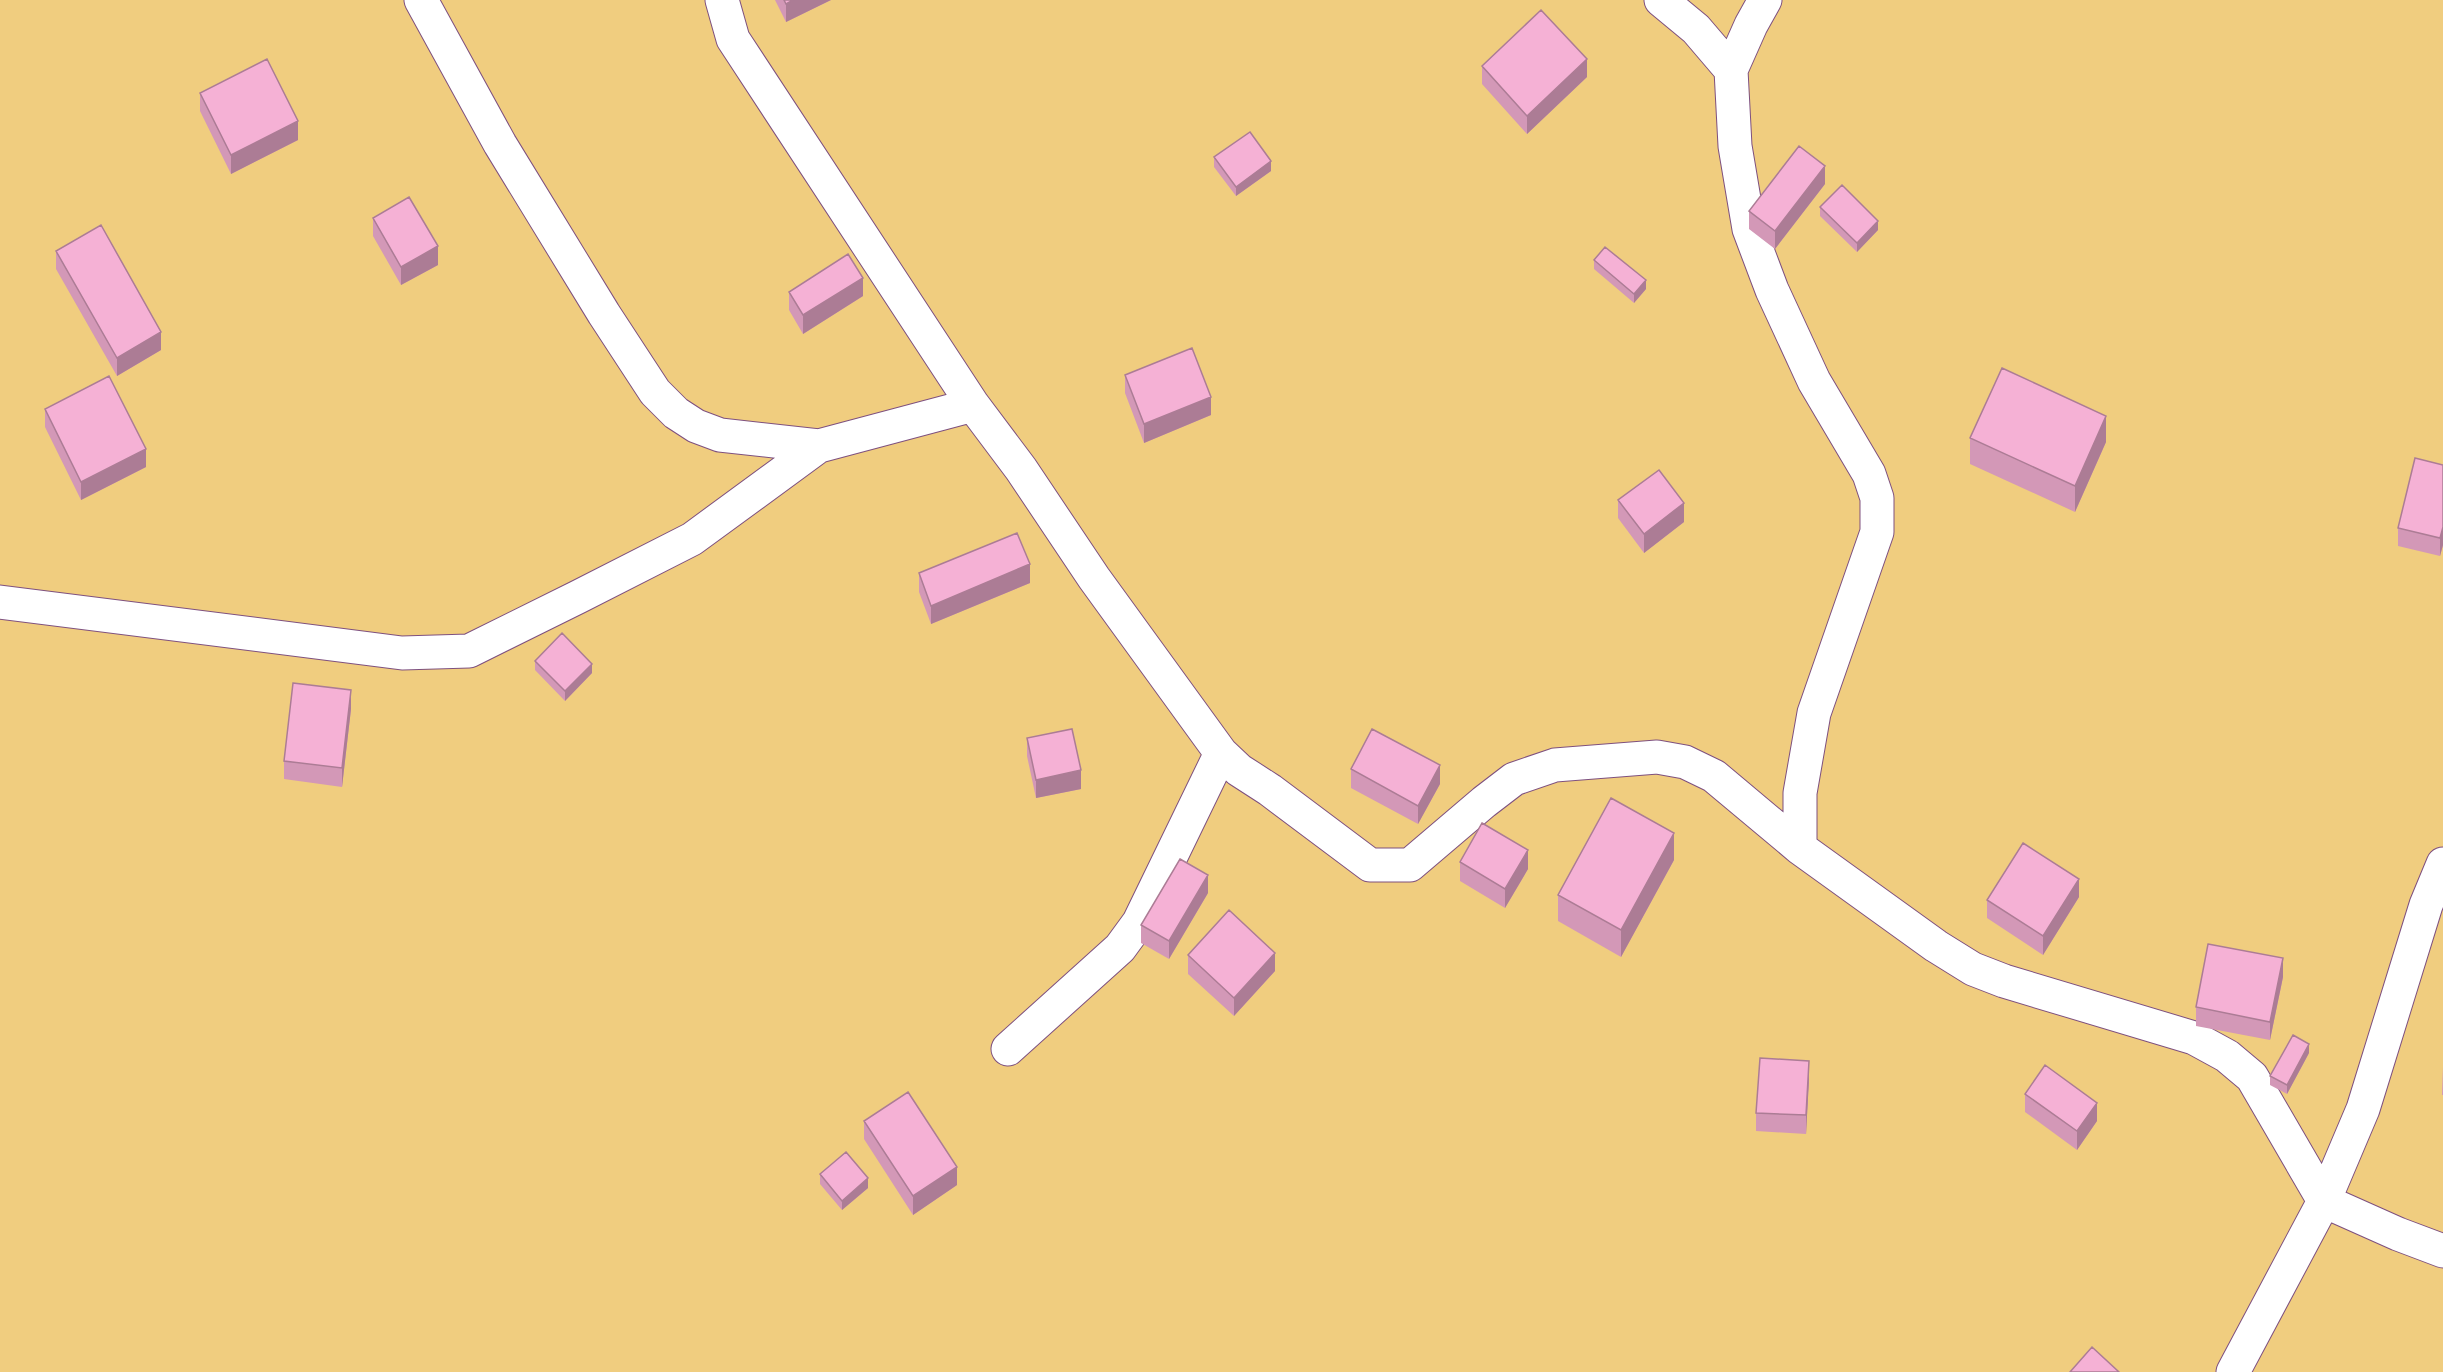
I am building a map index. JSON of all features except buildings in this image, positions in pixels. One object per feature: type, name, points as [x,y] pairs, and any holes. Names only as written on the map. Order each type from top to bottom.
[{"type":"street","points":[[421,0],[506,154],[604,314],[656,392],[676,413],[696,426],[720,435],[819,446],[973,405]]},
{"type":"street","points":[[722,0],[733,39],[973,405],[1021,469],[1094,578],[1221,753],[1239,770],[1270,790],[1370,865],[1410,866],[1514,779],[1555,765],[1657,757],[1685,762],[1714,776],[1800,848],[1936,946],[1973,969],[2004,981],[2194,1038],[2227,1056],[2252,1077],[2324,1201],[2443,1251]]},
{"type":"street","points":[[1662,0],[1696,29],[1731,70]]},
{"type":"street","points":[[1765,0],[1751,24],[1731,70],[1735,146],[1749,229],[1772,290],[1814,381],[1869,474],[1877,498],[1876,532],[1812,722],[1800,793],[1800,848]]},
{"type":"street","points":[[0,602],[402,652],[469,651],[692,539],[819,446]]},
{"type":"street","points":[[1008,1049],[1120,948],[1139,922],[1221,753]]},
{"type":"street","points":[[2233,1372],[2324,1201],[2363,1109],[2426,905],[2443,864]]},
{"type":"shaded area","points":[[0,0],[2443,0],[2443,1372],[0,1372]]}]
